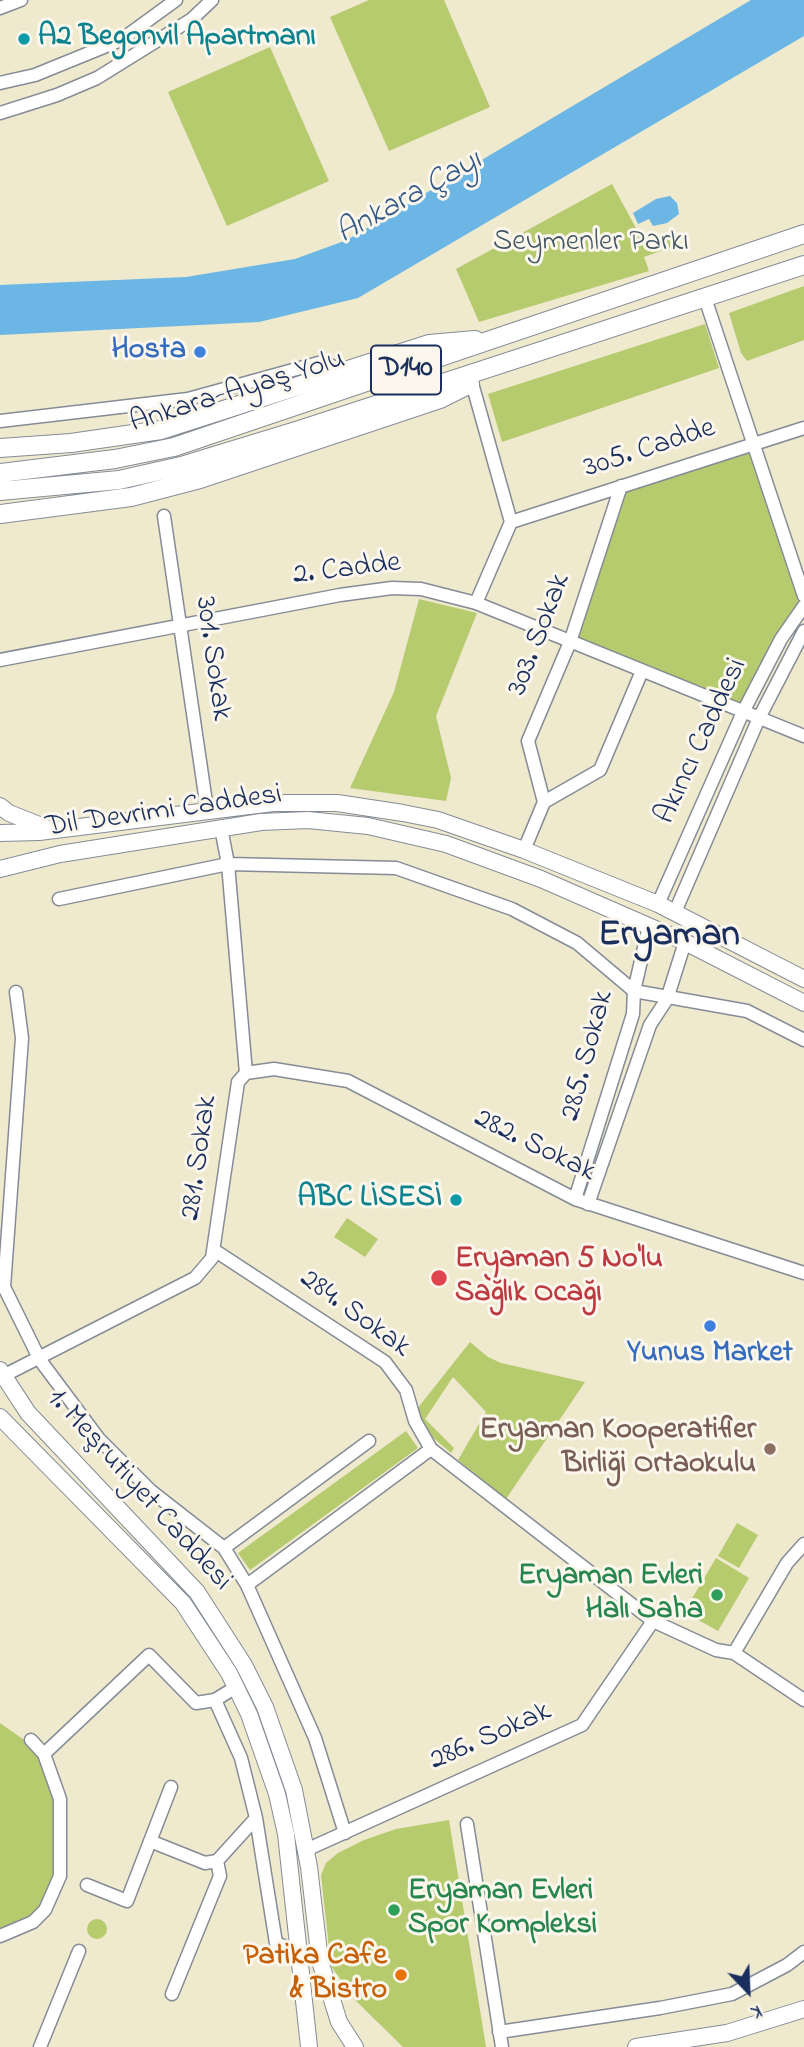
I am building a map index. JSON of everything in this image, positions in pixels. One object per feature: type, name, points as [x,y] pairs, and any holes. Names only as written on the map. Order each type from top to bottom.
[{"type":"highway","name":"Ankara-Ayaş Yolu","points":[[0,473],[115,459],[174,447],[506,337],[804,234]]},
{"type":"highway","name":"Ankara-Ayaş Yolu","points":[[0,491],[119,480],[181,466],[804,265]]},
{"type":"highway","points":[[0,449],[71,443],[161,430],[429,344],[506,337]]},
{"type":"highway","points":[[0,514],[131,497],[200,480],[440,399],[512,360]]},
{"type":"main road","name":"Dil Devrimi Caddesi","points":[[0,833],[57,830],[207,809],[304,802],[348,805],[438,820],[524,850],[658,904],[804,979]]},
{"type":"main road","points":[[0,806],[33,824],[57,830]]},
{"type":"main road","name":"Dil Devrimi Caddesi","points":[[0,869],[60,854],[221,828],[308,820],[403,833],[446,844],[504,865],[649,926],[804,1003]]},
{"type":"main road","points":[[649,926],[658,904]]},
{"type":"main road","points":[[685,942],[693,921]]},
{"type":"main road","name":"1. Meşrutiyet Caddesi","points":[[2,1373],[28,1413],[210,1609],[265,1707],[294,1790],[306,1850],[320,1961],[328,1993],[339,2022],[355,2047]]},
{"type":"main road","name":"1. Meşrutiyet Caddesi","points":[[0,1417],[183,1603],[236,1687],[253,1724],[277,1794],[292,1869],[309,2047]]},
{"type":"main road","points":[[636,2047],[727,2033],[804,2009]]},
{"type":"street","points":[[0,8],[21,0]]},
{"type":"street","points":[[0,83],[35,75],[121,40],[176,0]]},
{"type":"street","points":[[0,113],[57,95],[97,78],[192,19],[212,0]]},
{"type":"street","points":[[705,298],[804,596]]},
{"type":"street","points":[[0,421],[188,399],[322,362],[344,371]]},
{"type":"street","points":[[472,383],[511,522],[476,603]]},
{"type":"street","name":"305. Cadde","points":[[511,522],[804,428]]},
{"type":"street","name":"303. Sokak","points":[[544,802],[528,741],[570,642],[621,486]]},
{"type":"street","name":"301. Sokak","points":[[164,516],[207,809]]},
{"type":"street","name":"2. Cadde","points":[[0,660],[392,588],[426,590],[476,603],[804,736]]},
{"type":"street","name":"Akıncı Caddesi","points":[[658,904],[743,712],[780,639],[804,606]]},
{"type":"street","name":"Akıncı Caddesi","points":[[675,912],[759,718],[804,631]]},
{"type":"street","points":[[524,850],[544,802],[600,770],[642,671]]},
{"type":"street","name":"281. Sokak","points":[[2,1373],[40,1360],[195,1278],[207,1267],[214,1250],[238,1082],[246,1073],[228,864],[221,828]]},
{"type":"street","points":[[60,899],[228,864],[396,868],[512,909],[577,943],[634,991],[667,999],[747,1011],[804,1040]]},
{"type":"street","name":"285. Sokak","points":[[575,1199],[633,1014],[634,991],[649,926]]},
{"type":"street","name":"285. Sokak","points":[[589,1204],[650,1025],[667,999],[685,942]]},
{"type":"street","points":[[16,992],[22,1038],[4,1287],[40,1360],[99,1439],[151,1491],[224,1548],[247,1585],[315,1738],[345,1833]]},
{"type":"street","name":"282. Sokak","points":[[246,1073],[274,1069],[348,1081],[575,1199],[804,1273]]},
{"type":"street","name":"284. Sokak","points":[[214,1250],[385,1362],[406,1390],[415,1421],[431,1448]]},
{"type":"street","points":[[224,1548],[369,1440]]},
{"type":"street","points":[[247,1585],[431,1448],[653,1621],[716,1650],[734,1653],[804,1700]]},
{"type":"street","points":[[734,1653],[793,1554],[804,1544]]},
{"type":"street","name":"286. Sokak","points":[[306,1850],[582,1725],[653,1621]]},
{"type":"street","points":[[44,1754],[149,1655],[195,1703],[215,1700],[236,1687]]},
{"type":"street","points":[[215,1700],[241,1758],[256,1818],[276,1943],[301,1953]]},
{"type":"street","points":[[0,1936],[33,1922],[46,1910],[60,1876],[60,1799],[54,1773],[44,1754],[30,1740]]},
{"type":"street","points":[[87,1885],[127,1901],[171,1787]]},
{"type":"street","points":[[150,1841],[205,1863],[217,1861],[256,1818]]},
{"type":"street","points":[[467,1824],[502,2047]]},
{"type":"street","points":[[172,1994],[220,1876],[217,1861]]},
{"type":"street","points":[[40,2047],[79,1951]]},
{"type":"street","points":[[499,2032],[660,2008],[732,1994],[804,1952]]},
{"type":"green space","points":[[369,0],[444,0],[490,107],[389,151],[330,17]]},
{"type":"green space","points":[[270,47],[329,181],[227,226],[168,92]]},
{"type":"green space","name":"Seymenler Parkı","points":[[612,184],[642,239],[668,235],[674,246],[644,257],[649,271],[479,322],[456,269]]},
{"type":"green space","points":[[804,286],[804,340],[747,361],[741,353],[729,313]]},
{"type":"green space","points":[[705,324],[719,368],[502,442],[488,394]]},
{"type":"green space","points":[[752,444],[804,596],[743,712],[570,642],[621,486]]},
{"type":"green space","points":[[419,599],[477,613],[436,716],[451,778],[446,801],[350,788],[394,692]]},
{"type":"green space","points":[[347,1218],[378,1239],[365,1257],[334,1237]]},
{"type":"green space","points":[[470,1342],[488,1357],[501,1363],[585,1382],[506,1499],[458,1460],[486,1412],[453,1377],[425,1419],[454,1448],[451,1453],[430,1435],[417,1409]]},
{"type":"green space","points":[[406,1431],[418,1448],[250,1570],[238,1553]]},
{"type":"green space","points":[[737,1523],[758,1535],[739,1568],[718,1556]]},
{"type":"green space","name":"Eryaman Evleri Halı Saha","points":[[716,1558],[749,1578],[718,1631],[684,1612]]},
{"type":"green space","points":[[0,1723],[30,1744],[40,1756],[52,1786],[55,1832],[53,1882],[36,1914],[0,1930]]},
{"type":"green space","name":"Eryaman Evleri Spor Kompleksi","points":[[449,1820],[486,2047],[403,2047],[355,2000],[331,1966],[321,1875],[326,1863],[338,1853],[364,1840],[396,1829]]},
{"type":"green space","points":[[97,1919],[104,1922],[107,1929],[104,1936],[97,1939],[90,1936],[87,1929],[90,1922]]},
{"type":"water","points":[[751,0],[804,0],[804,36],[358,298],[259,322],[0,335],[0,285],[186,277],[295,259],[347,240]]},
{"type":"water","points":[[670,196],[677,203],[679,214],[667,223],[653,226],[649,219],[638,224],[633,213],[656,199]]},
{"type":"place","name":"A2 Begonvil Apartmanı","points":[[24,39]]},
{"type":"place","name":"Hosta","points":[[200,352]]},
{"type":"place","name":"ABC LİSESİ","points":[[456,1200]]},
{"type":"place","name":"Eryaman 5 No'lu Sağlık Ocağı","points":[[439,1278]]},
{"type":"place","name":"Yunus Market","points":[[710,1326]]},
{"type":"place","name":"Eryaman Kooperatifler Birliği Ortaokulu","points":[[770,1449]]},
{"type":"place","name":"Eryaman Evleri Halı Saha","points":[[717,1595]]},
{"type":"place","name":"Eryaman Evleri Spor Kompleksi","points":[[394,1910]]},
{"type":"place","name":"Patika Cafe & Bistro","points":[[401,1975]]},
{"type":"district","name":"Eryaman","points":[[669,938]]},
{"type":"water label","name":"Ankara Çayı","points":[[410,199]]}]
